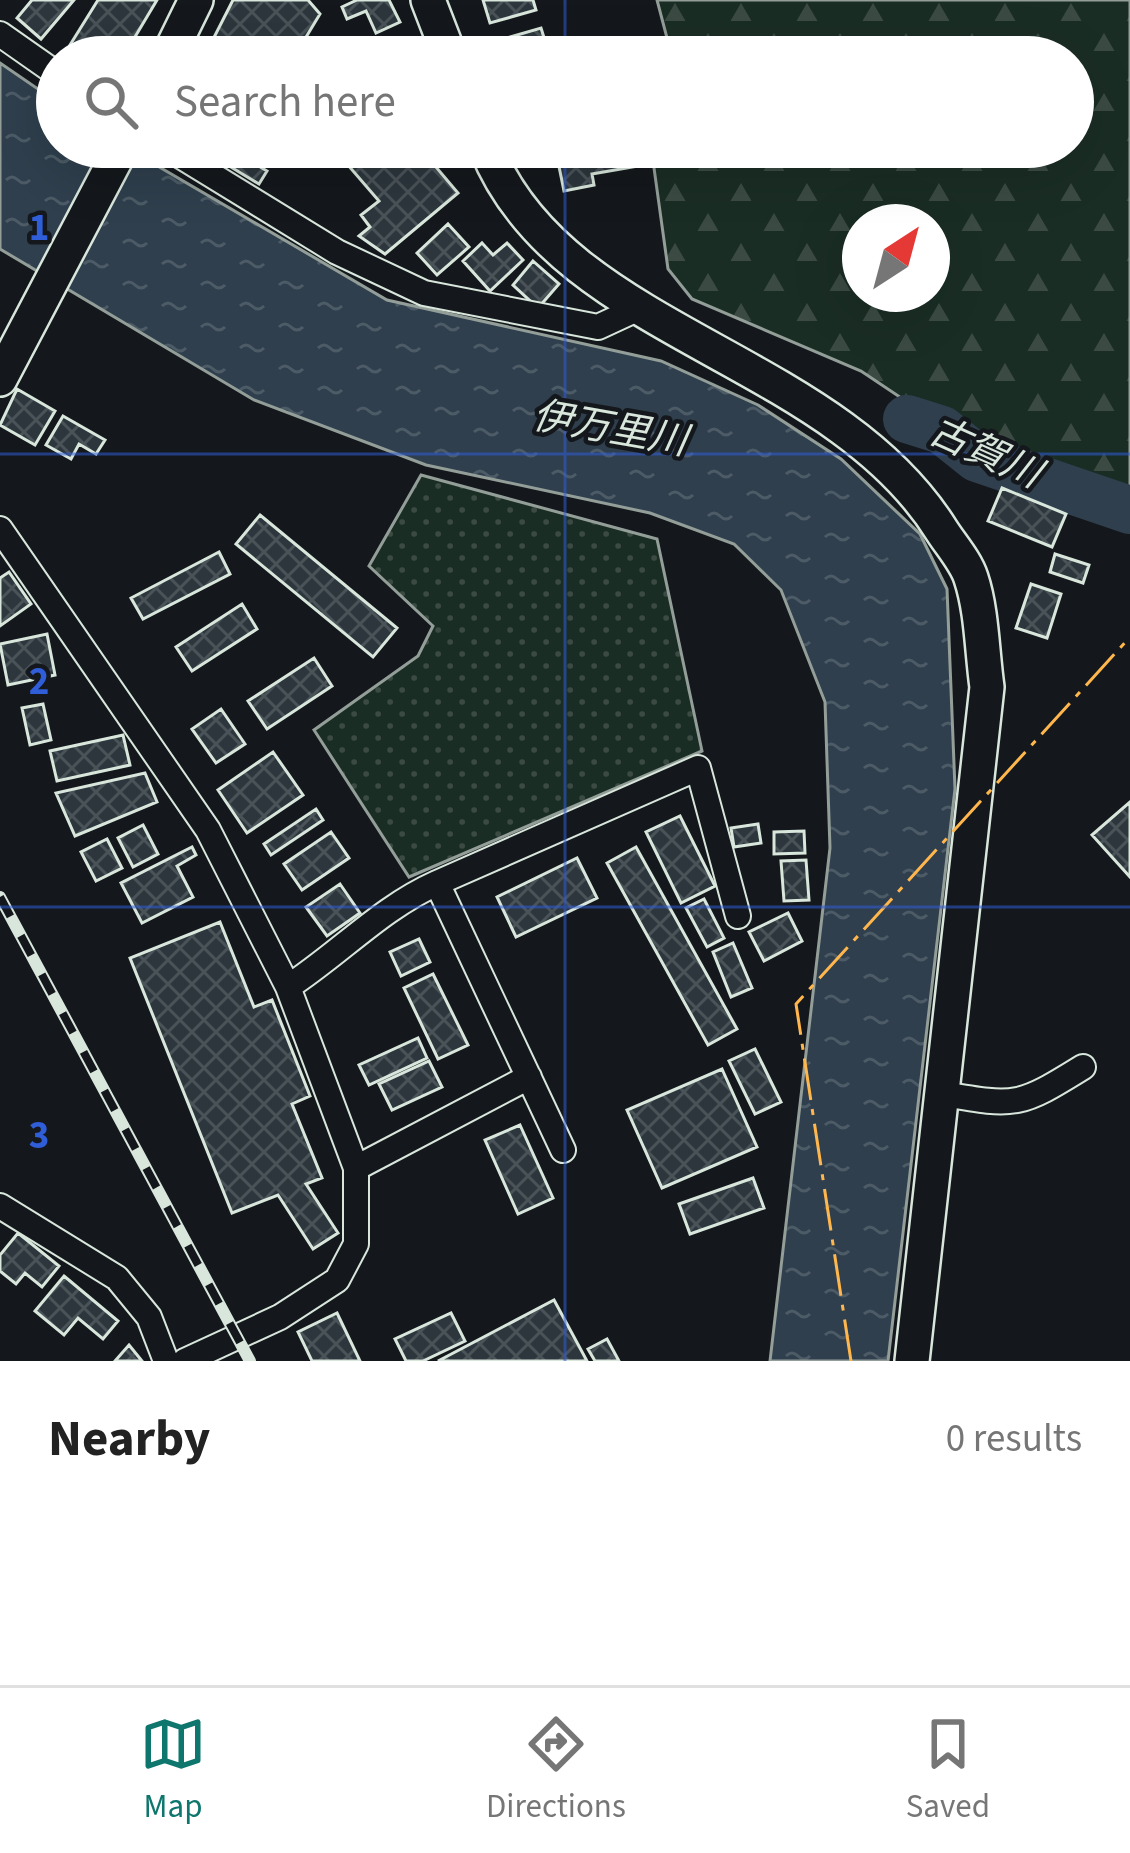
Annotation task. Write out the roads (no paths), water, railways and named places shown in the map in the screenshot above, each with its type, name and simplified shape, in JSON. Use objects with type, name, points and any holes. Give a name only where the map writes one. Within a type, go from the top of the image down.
[{"type":"street","points":[[178,36],[196,0]]},
{"type":"street","points":[[428,0],[442,36]]},
{"type":"street","points":[[0,34],[36,59]]},
{"type":"street","points":[[0,379],[111,168]]},
{"type":"street","points":[[200,168],[337,252],[424,292],[598,327],[639,308]]},
{"type":"street","points":[[499,168],[528,215],[562,252],[639,308],[808,401],[875,448],[924,501],[971,576],[987,687],[912,1361]]},
{"type":"street","points":[[0,529],[208,830],[288,987],[356,1168],[356,1244],[337,1280],[280,1317],[185,1361]]},
{"type":"street","points":[[288,987],[348,947],[391,904],[698,768],[738,916]]},
{"type":"street","points":[[437,883],[562,1150]]},
{"type":"street","points":[[944,1094],[1008,1106],[1032,1099],[1083,1067]]},
{"type":"street","points":[[356,1168],[529,1077]]},
{"type":"street","points":[[0,1206],[117,1278],[148,1317],[166,1361]]},
{"type":"water","name":"伊万里川","points":[[0,63],[36,88],[36,168],[161,168],[387,300],[661,361],[758,405],[841,459],[920,534],[947,589],[955,789],[888,1361],[770,1361],[830,848],[825,702],[781,590],[734,544],[650,513],[426,465],[254,400],[0,249]]},
{"type":"waterway","name":"古賀川","points":[[907,419],[942,430],[977,458],[1130,510]]},
{"type":"railway","points":[[0,897],[250,1361]]}]
